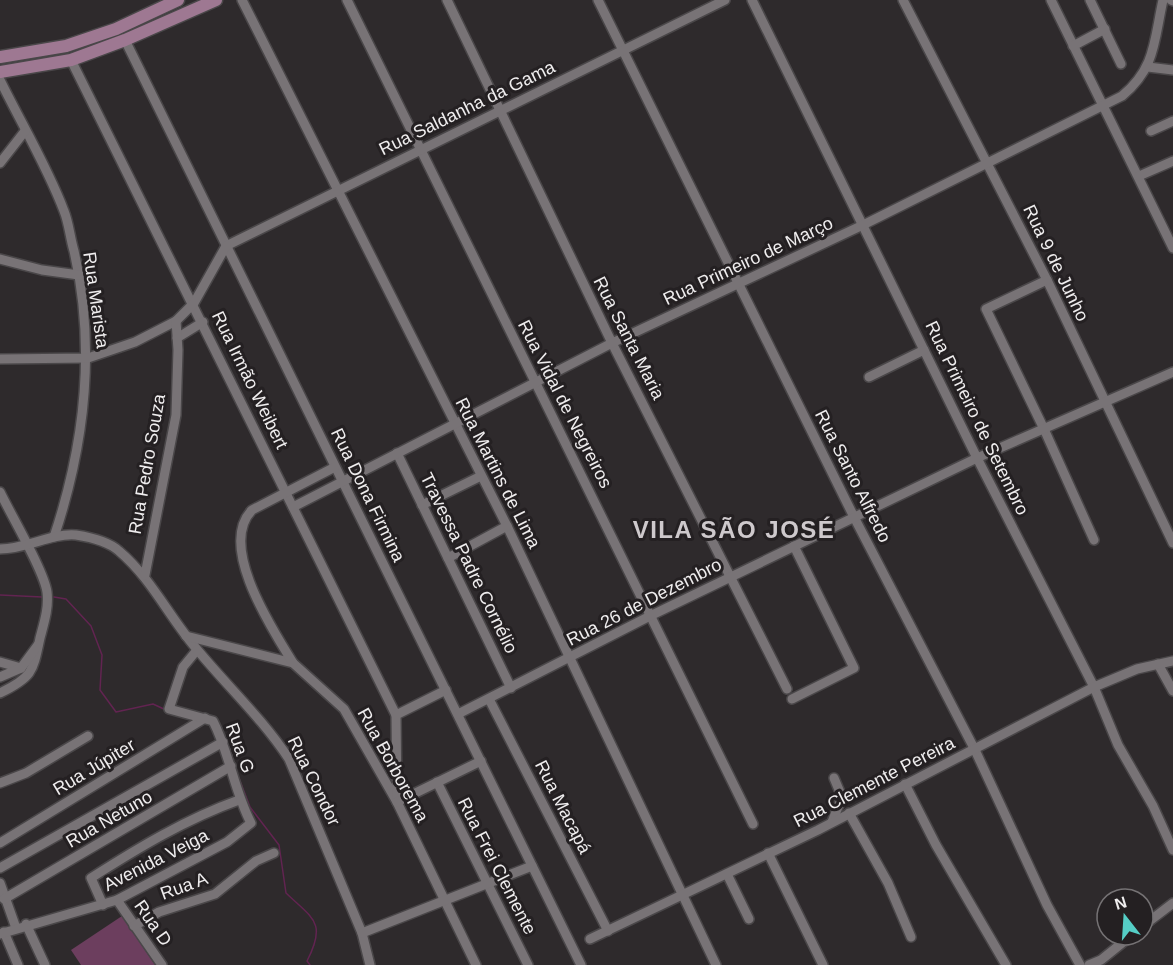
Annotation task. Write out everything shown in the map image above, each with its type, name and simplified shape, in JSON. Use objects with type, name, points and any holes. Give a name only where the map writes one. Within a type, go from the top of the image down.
[{"type":"main road","points":[[0,57],[66,46],[116,29],[178,0]]},
{"type":"main road","points":[[0,72],[71,60],[125,40],[216,0]]},
{"type":"street","name":"Rua Martins de Lima","points":[[242,0],[454,425],[507,526],[716,965]]},
{"type":"street","name":"Rua Vidal de Negreiros","points":[[347,0],[753,824]]},
{"type":"street","name":"Rua Santa Maria","points":[[447,0],[612,343],[787,688]]},
{"type":"street","name":"Rua Santo Alfredo","points":[[598,0],[854,517],[975,750],[1047,905],[1080,965]]},
{"type":"street","name":"Rua Saldanha da Gama","points":[[225,246],[725,0]]},
{"type":"street","name":"Rua Primeiro de Setembro","points":[[752,0],[977,458],[1094,687],[1118,745],[1153,806],[1173,850]]},
{"type":"street","name":"Rua 9 de Junho","points":[[903,0],[1047,280],[1173,543]]},
{"type":"street","points":[[1051,0],[1173,248]]},
{"type":"street","points":[[1090,0],[1121,64]]},
{"type":"street","name":"Rua Primeiro de Março","points":[[293,507],[612,343],[863,225],[1122,96],[1135,85],[1148,67],[1163,0]]},
{"type":"street","points":[[1074,46],[1105,29]]},
{"type":"street","name":"Rua Dona Firmina","points":[[125,40],[581,965]]},
{"type":"street","name":"Rua Irmão Weibert","points":[[71,60],[194,303],[396,716]]},
{"type":"street","points":[[1148,67],[1173,70]]},
{"type":"street","name":"Rua Marista","points":[[0,80],[64,212],[79,274],[88,358],[78,443],[68,494],[54,537]]},
{"type":"street","points":[[1151,131],[1173,121]]},
{"type":"street","points":[[0,163],[25,131]]},
{"type":"street","points":[[1139,176],[1173,161]]},
{"type":"street","points":[[0,359],[88,358],[135,342],[176,321],[194,303],[225,246]]},
{"type":"street","points":[[0,259],[42,270],[79,274]]},
{"type":"street","points":[[1047,280],[986,309],[1094,540]]},
{"type":"street","name":"Rua Pedro Souza","points":[[145,575],[176,416],[176,321]]},
{"type":"street","points":[[177,338],[203,322]]},
{"type":"street","points":[[869,377],[924,350]]},
{"type":"street","name":"Rua 26 de Dezembro","points":[[458,714],[731,576],[977,458],[1107,403],[1173,372]]},
{"type":"street","name":"Travessa Padre Cornélio","points":[[398,453],[511,688]]},
{"type":"street","points":[[293,663],[246,576],[242,539],[246,516],[252,510],[335,467]]},
{"type":"street","points":[[422,505],[481,476]]},
{"type":"street","points":[[0,492],[47,591],[47,613],[34,667],[26,677],[0,693]]},
{"type":"street","points":[[447,558],[507,526]]},
{"type":"street","name":"Rua Condor","points":[[54,537],[76,535],[117,549],[145,575],[197,650],[274,736],[289,759],[362,933],[370,965]]},
{"type":"street","points":[[0,549],[27,547],[54,537]]},
{"type":"street","points":[[792,699],[854,668],[794,546]]},
{"type":"street","name":"Rua Borborema","points":[[186,636],[293,663],[344,709],[397,802],[477,965]]},
{"type":"street","points":[[3,676],[21,668],[39,643]]},
{"type":"street","name":"Rua G","points":[[197,650],[183,667],[169,708],[213,721],[231,766],[239,800],[251,823]]},
{"type":"street","name":"Rua Clemente Pereira","points":[[590,939],[832,822],[1094,687],[1137,669],[1173,661]]},
{"type":"street","points":[[0,662],[21,668]]},
{"type":"street","points":[[1158,664],[1173,692]]},
{"type":"street","points":[[3,676],[10,680],[10,688]]},
{"type":"street","points":[[446,690],[396,716],[397,802],[480,761]]},
{"type":"street","name":"Rua Macapá","points":[[489,699],[608,931]]},
{"type":"street","name":"Rua Júpiter","points":[[0,843],[205,718]]},
{"type":"street","points":[[0,783],[26,773],[88,736]]},
{"type":"street","name":"Rua Netuno","points":[[0,868],[223,742]]},
{"type":"street","name":"Rua Netuno","points":[[4,899],[231,766]]},
{"type":"street","points":[[832,822],[842,797],[834,778]]},
{"type":"street","name":"Rua Frei Clemente","points":[[437,782],[528,965]]},
{"type":"street","points":[[905,784],[936,845],[1006,965]]},
{"type":"street","points":[[103,905],[91,879],[146,843],[210,810],[239,800]]},
{"type":"street","points":[[849,813],[888,884],[911,937]]},
{"type":"street","name":"Avenida Veiga","points":[[2,933],[26,924],[117,900],[227,842],[251,823]]},
{"type":"street","name":"Rua A","points":[[134,926],[159,912],[215,894],[256,861],[274,853]]},
{"type":"street","points":[[768,853],[823,965]]},
{"type":"street","points":[[362,933],[446,902],[532,866]]},
{"type":"street","points":[[727,874],[748,919]]},
{"type":"street","points":[[0,883],[16,928]]},
{"type":"street","name":"Rua D","points":[[117,900],[162,965]]},
{"type":"street","points":[[1155,917],[1173,903]]},
{"type":"street","points":[[26,924],[45,965]]},
{"type":"street","points":[[2,933],[18,965]]},
{"type":"street","points":[[1089,965],[1101,960],[1117,947]]},
{"type":"shaded area","points":[[122,916],[155,965],[81,965],[71,950]]},
{"type":"waterway","points":[[0,595],[42,597]]},
{"type":"waterway","points":[[54,597],[66,599],[91,626],[102,655],[100,690],[116,712],[153,704],[166,710]]},
{"type":"waterway","points":[[237,773],[250,807],[279,845],[286,893],[314,922],[316,938],[307,961],[310,965]]},
{"type":"district","name":"VILA SÃO JOSÉ","points":[[734,529]]}]
